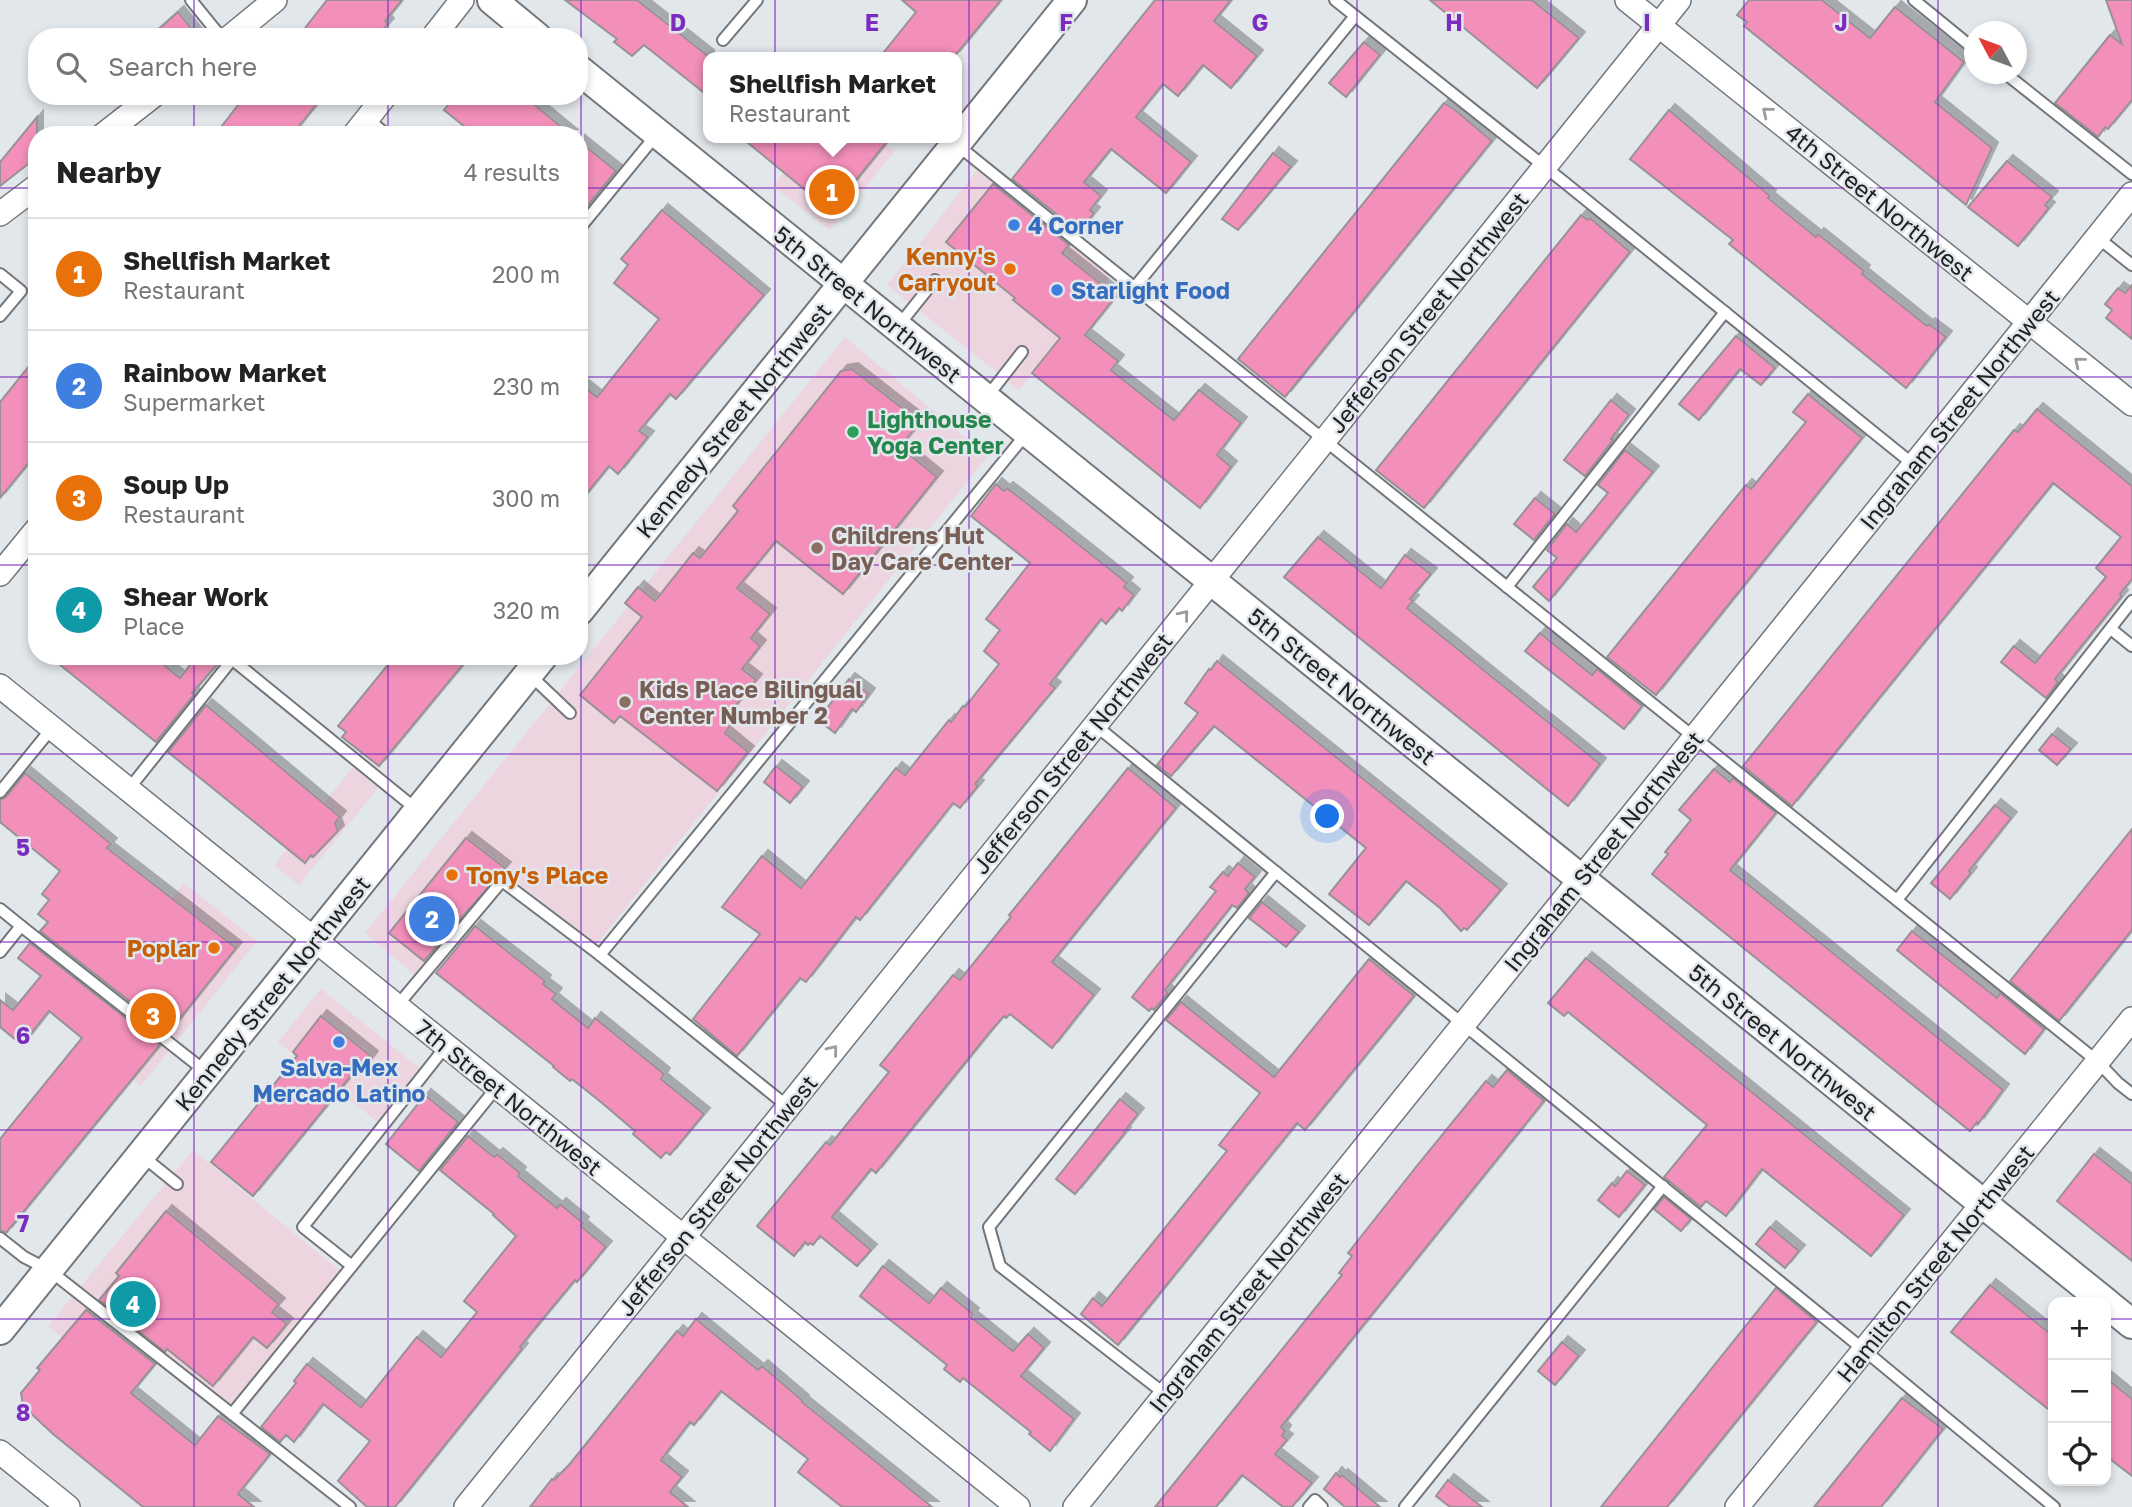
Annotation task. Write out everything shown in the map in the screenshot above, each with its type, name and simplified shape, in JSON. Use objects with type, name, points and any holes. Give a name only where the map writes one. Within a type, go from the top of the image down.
[{"type":"street","points":[[241,28],[275,0]]},
{"type":"street","points":[[440,28],[463,0]]},
{"type":"street","points":[[492,0],[526,28]]},
{"type":"street","name":"Kennedy Street Northwest","points":[[962,138],[1072,0]]},
{"type":"street","name":"4th Street Northwest","points":[[1627,0],[2132,404]]},
{"type":"street","name":"Jefferson Street Northwest","points":[[466,1507],[1679,0]]},
{"type":"street","name":"5th Street Northwest","points":[[588,77],[2100,1297]]},
{"type":"street","points":[[115,126],[141,105]]},
{"type":"street","points":[[360,126],[378,105]]},
{"type":"street","name":"Kennedy Street Northwest","points":[[588,600],[956,145]]},
{"type":"street","points":[[0,215],[28,193]]},
{"type":"street","name":"Ingraham Street Northwest","points":[[1075,1507],[2132,194]]},
{"type":"street","points":[[0,574],[28,540]]},
{"type":"street","name":"Kennedy Street Northwest","points":[[0,1330],[536,665]]},
{"type":"street","name":"7th Street Northwest","points":[[0,686],[1018,1507]]},
{"type":"street","name":"Hamilton Street Northwest","points":[[1737,1507],[2132,1019]]},
{"type":"street","name":"5th Street Northwest","points":[[2111,1306],[2132,1324]]},
{"type":"street","points":[[0,1452],[68,1507]]},
{"type":"lane","points":[[191,0],[214,28]]},
{"type":"lane","points":[[723,40],[757,0]]},
{"type":"lane","points":[[1335,0],[1914,465]]},
{"type":"lane","points":[[1921,2],[1964,39]]},
{"type":"lane","points":[[1134,288],[1355,16]]},
{"type":"lane","points":[[2019,84],[2132,174]]},
{"type":"lane","points":[[588,218],[657,133]]},
{"type":"lane","points":[[956,145],[2097,1061],[2132,1094]]},
{"type":"lane","points":[[2097,237],[2132,265]]},
{"type":"lane","points":[[0,274],[21,291],[0,316]]},
{"type":"lane","points":[[897,327],[934,280]]},
{"type":"lane","points":[[1507,587],[1724,312]]},
{"type":"lane","points":[[986,399],[1022,352]]},
{"type":"lane","points":[[600,955],[1027,432]]},
{"type":"lane","points":[[1897,900],[2132,601]]},
{"type":"lane","points":[[2111,629],[2132,646]]},
{"type":"lane","points":[[128,790],[226,665]]},
{"type":"lane","points":[[242,665],[418,811]]},
{"type":"lane","points":[[536,665],[570,713]]},
{"type":"lane","points":[[1095,725],[2054,1507]]},
{"type":"lane","points":[[0,792],[52,728]]},
{"type":"lane","points":[[1165,1394],[1000,1266],[989,1227],[1276,872]]},
{"type":"lane","points":[[397,1006],[502,881],[600,955],[788,1106]]},
{"type":"lane","points":[[0,909],[208,1073]]},
{"type":"lane","points":[[0,952],[21,926]]},
{"type":"lane","points":[[352,1266],[303,1227],[446,1046]]},
{"type":"lane","points":[[232,1413],[497,1087]]},
{"type":"lane","points":[[141,1156],[177,1184]]},
{"type":"lane","points":[[1405,1507],[1663,1186]]},
{"type":"lane","points":[[0,1238],[24,1257],[49,1270],[350,1507]]},
{"type":"lane","points":[[2034,1507],[2042,1497]]},
{"type":"lane","points":[[1309,1507],[1315,1500],[1322,1507]]},
{"type":"shaded area","points":[[808,143],[883,143],[895,151],[830,230],[773,186]]},
{"type":"shaded area","points":[[977,170],[1110,276],[1019,390],[887,285]]},
{"type":"shaded area","points":[[845,337],[988,456],[596,945],[505,872],[415,975],[365,933],[581,665],[588,665],[588,656]]},
{"type":"shaded area","points":[[353,767],[378,788],[299,885],[274,865]]},
{"type":"shaded area","points":[[184,883],[257,941],[141,1086],[69,1029]]},
{"type":"shaded area","points":[[321,989],[423,1071],[380,1124],[278,1042]]},
{"type":"shaded area","points":[[193,1150],[351,1280],[235,1423],[110,1324],[83,1356],[48,1326]]},
{"type":"building","points":[[327,0],[402,0],[385,21],[388,24],[385,28],[305,28]]},
{"type":"building","points":[[565,0],[637,0],[703,52],[703,92],[644,45],[632,56],[614,42],[617,39]]},
{"type":"building","points":[[902,0],[1001,0],[958,52],[884,52],[916,12]]},
{"type":"building","points":[[1155,0],[1231,0],[1214,21],[1257,56],[1231,88],[1203,65],[1178,96],[1163,84],[1136,117],[1191,162],[1166,193],[1111,149],[1084,182],[1101,196],[1090,210],[1094,213],[1079,232],[1012,179]]},
{"type":"building","points":[[1430,0],[1532,0],[1579,38],[1537,88]]},
{"type":"building","points":[[1749,0],[1822,0],[1870,38],[1895,7],[1964,62],[1935,102],[1992,148],[1966,205],[1744,26],[1747,22],[1737,15]]},
{"type":"building","points":[[2106,0],[2132,0],[2132,100],[2098,137],[2055,103],[2110,35],[2122,44]]},
{"type":"building","points":[[178,12],[191,28],[160,28]]},
{"type":"building","points":[[1364,42],[1380,55],[1346,97],[1329,83]]},
{"type":"building","points":[[1444,103],[1492,141],[1285,397],[1238,359]]},
{"type":"building","points":[[238,105],[316,105],[299,126],[222,126]]},
{"type":"building","points":[[448,105],[535,105],[560,126],[464,126],[444,110]]},
{"type":"building","points":[[1669,110],[1770,196],[1768,198],[1864,271],[1862,274],[1927,326],[1929,324],[1946,337],[1906,388],[1729,244],[1733,240],[1630,159]]},
{"type":"building","points":[[37,117],[37,126],[30,126]]},
{"type":"building","points":[[28,128],[28,164],[0,186],[0,162]]},
{"type":"building","points":[[748,143],[886,143],[835,206],[826,207]]},
{"type":"building","points":[[588,148],[616,171],[588,205]]},
{"type":"building","points":[[1273,153],[1291,167],[1238,230],[1222,219]]},
{"type":"building","points":[[2007,161],[2052,197],[2045,205],[2049,208],[2018,246],[1968,207]]},
{"type":"building","points":[[993,184],[1069,245],[1062,253],[1116,296],[1085,335],[1118,361],[1111,370],[1174,420],[1199,390],[1241,423],[1217,455],[1231,467],[1200,508],[1032,373],[1060,338],[946,242]]},
{"type":"building","points":[[662,210],[764,295],[676,399],[670,394],[639,431],[648,437],[618,474],[609,466],[588,492],[588,390],[597,397],[659,319],[614,283],[628,265],[621,259]]},
{"type":"building","points":[[1581,215],[1588,220],[1590,218],[1630,252],[1424,508],[1376,470]]},
{"type":"building","points":[[2132,285],[2132,339],[2106,318],[2112,310],[2105,304],[2118,288],[2125,293]]},
{"type":"building","points":[[1736,336],[1775,368],[1761,385],[1740,369],[1699,420],[1679,404]]},
{"type":"building","points":[[28,367],[28,464],[0,498],[0,402]]},
{"type":"building","points":[[852,369],[920,422],[900,447],[937,477],[843,594],[776,541],[737,588],[770,614],[751,638],[760,646],[742,669],[756,680],[728,715],[734,720],[725,733],[748,752],[717,791],[620,716],[614,723],[580,695],[642,617],[625,603],[638,587],[655,601],[693,553],[700,558],[738,511],[733,506],[841,371]]},
{"type":"building","points":[[1808,394],[1862,438],[1656,695],[1607,657],[1746,485],[1751,489],[1806,422],[1793,412]]},
{"type":"building","points":[[1611,400],[1629,415],[1585,476],[1564,460]]},
{"type":"building","points":[[2037,409],[2132,486],[2132,579],[2120,594],[2122,596],[2055,679],[2058,682],[2046,698],[2001,662],[2014,646],[2035,663],[2106,577],[2096,568],[2121,537],[2053,483],[1792,806],[1743,766],[2014,430],[2018,432]]},
{"type":"building","points":[[1625,450],[1653,472],[1549,601],[1533,587],[1557,558],[1547,550],[1567,524],[1576,532],[1608,493],[1598,485]]},
{"type":"building","points":[[996,484],[1004,491],[1007,488],[1127,583],[1124,587],[1134,595],[1122,611],[1119,608],[1106,624],[1101,619],[1050,684],[1055,688],[975,784],[978,786],[960,808],[953,803],[860,920],[856,917],[806,982],[800,978],[737,1056],[693,1019],[760,934],[722,907],[762,856],[801,888],[896,768],[905,775],[999,664],[984,651],[1000,630],[986,619],[1030,563],[971,516]]},
{"type":"building","points":[[1535,498],[1555,514],[1534,540],[1514,524]]},
{"type":"building","points":[[1318,537],[1381,588],[1405,555],[1431,574],[1410,599],[1413,601],[1407,608],[1600,764],[1568,806],[1284,577]]},
{"type":"building","points":[[1540,633],[1592,675],[1597,669],[1642,706],[1624,729],[1525,651]]},
{"type":"building","points":[[1217,661],[1501,890],[1467,930],[1464,928],[1461,931],[1440,908],[1406,881],[1369,925],[1329,894],[1366,848],[1214,726],[1171,776],[1157,765],[1198,713],[1185,703]]},
{"type":"building","points":[[60,665],[164,665],[180,678],[190,665],[217,665],[156,742]]},
{"type":"building","points":[[388,665],[463,665],[379,766],[342,737],[346,732],[338,726]]},
{"type":"building","points":[[849,679],[869,694],[856,712],[852,709],[835,733],[818,720]]},
{"type":"building","points":[[206,705],[340,817],[335,823],[338,831],[305,863],[168,752]]},
{"type":"building","points":[[2052,734],[2071,749],[2057,765],[2039,750]]},
{"type":"building","points":[[776,766],[803,787],[790,803],[764,782]]},
{"type":"building","points":[[1128,768],[1176,808],[1052,962],[1094,995],[1052,1048],[1010,1014],[1006,1018],[1004,1016],[989,1033],[876,1173],[871,1169],[832,1217],[871,1250],[857,1266],[820,1236],[813,1245],[805,1242],[794,1256],[757,1226],[826,1142],[830,1145],[889,1072],[880,1065],[953,975],[960,980]]},
{"type":"building","points":[[1714,769],[1730,782],[1733,778],[1776,813],[1730,870],[2003,1090],[1970,1131],[1652,874],[1668,854],[1665,852],[1691,820],[1679,810]]},
{"type":"building","points":[[25,773],[111,844],[107,848],[236,948],[169,1032],[40,931],[48,922],[38,914],[49,900],[42,894],[60,871],[0,822],[0,800],[6,797]]},
{"type":"building","points":[[1995,805],[2011,818],[1950,899],[1931,883]]},
{"type":"building","points":[[2132,829],[2132,930],[2059,1021],[2010,981]]},
{"type":"building","points":[[466,838],[505,868],[424,961],[389,933]]},
{"type":"building","points":[[1238,863],[1255,877],[1245,889],[1249,893],[1237,908],[1232,905],[1165,990],[1168,993],[1154,1010],[1152,1008],[1149,1011],[1132,997],[1216,891],[1210,887],[1223,872],[1228,876]]},
{"type":"building","points":[[1262,902],[1299,932],[1286,947],[1249,918]]},
{"type":"building","points":[[475,926],[545,981],[543,984],[556,994],[552,999],[588,1028],[595,1018],[664,1074],[661,1079],[704,1114],[670,1155],[666,1152],[661,1158],[602,1103],[572,1079],[570,1081],[436,973]]},
{"type":"building","points":[[1912,931],[1997,998],[2000,993],[2044,1029],[2025,1054],[1897,950]]},
{"type":"building","points":[[30,943],[160,1045],[6,1233],[0,1230],[0,1139],[82,1038],[49,1011],[22,1045],[0,1027],[0,1000],[13,1010],[41,976],[18,958]]},
{"type":"building","points":[[1586,958],[1904,1215],[1871,1256],[1762,1169],[1726,1216],[1706,1201],[1701,1207],[1664,1177],[1707,1125],[1568,1012],[1564,1016],[1548,1003]]},
{"type":"building","points":[[1369,959],[1414,996],[1305,1130],[1297,1123],[1118,1345],[1081,1314],[1093,1298],[1102,1306],[1227,1151],[1219,1145],[1260,1093],[1166,1020],[1181,1002],[1274,1077]]},
{"type":"building","points":[[321,1016],[372,1057],[358,1075],[354,1072],[253,1196],[211,1162],[297,1056],[293,1052]]},
{"type":"building","points":[[1507,1070],[1544,1101],[1281,1427],[1285,1431],[1282,1436],[1287,1440],[1275,1454],[1312,1483],[1292,1507],[1283,1507],[1242,1475],[1216,1507],[1155,1507],[1342,1275],[1339,1273],[1352,1256],[1348,1253],[1416,1167],[1486,1081],[1493,1087]]},
{"type":"building","points":[[425,1095],[458,1122],[419,1171],[386,1144]]},
{"type":"building","points":[[1120,1099],[1138,1114],[1075,1194],[1056,1179]]},
{"type":"building","points":[[468,1136],[494,1157],[497,1154],[520,1173],[518,1176],[557,1208],[560,1204],[606,1247],[536,1327],[520,1347],[522,1349],[395,1507],[367,1507],[338,1481],[370,1441],[323,1404],[294,1442],[286,1435],[280,1442],[261,1427],[296,1383],[294,1381],[307,1364],[361,1407],[417,1337],[441,1357],[477,1312],[464,1301],[516,1236],[494,1214],[440,1170]]},
{"type":"building","points":[[2094,1154],[2132,1184],[2132,1261],[2057,1201]]},
{"type":"building","points":[[1627,1171],[1645,1185],[1619,1217],[1598,1200],[1612,1183],[1615,1186]]},
{"type":"building","points":[[1664,1197],[1691,1219],[1681,1231],[1654,1209]]},
{"type":"building","points":[[166,1211],[279,1304],[272,1312],[287,1324],[267,1348],[253,1337],[213,1386],[99,1300],[119,1276],[116,1273]]},
{"type":"building","points":[[1770,1227],[1799,1251],[1785,1268],[1756,1244]]},
{"type":"building","points":[[883,1266],[929,1303],[941,1288],[1013,1351],[1028,1334],[1044,1348],[1021,1376],[1074,1419],[1050,1451],[1029,1434],[1031,1432],[963,1378],[960,1382],[944,1369],[947,1365],[860,1296]]},
{"type":"building","points":[[1990,1285],[2048,1332],[2048,1409],[1951,1332]]},
{"type":"building","points":[[1776,1288],[1817,1322],[1667,1507],[1601,1507]]},
{"type":"building","points":[[86,1310],[155,1364],[131,1393],[195,1445],[218,1416],[270,1454],[238,1494],[254,1507],[143,1507],[53,1434],[23,1406],[21,1393],[40,1370],[37,1368]]},
{"type":"building","points":[[696,1319],[758,1370],[762,1366],[802,1402],[932,1507],[842,1507],[798,1472],[808,1459],[721,1391],[694,1425],[690,1422],[661,1460],[682,1477],[670,1492],[688,1507],[530,1507],[552,1479],[569,1465],[677,1331],[683,1336]]},
{"type":"building","points":[[1562,1342],[1579,1356],[1555,1385],[1538,1371]]},
{"type":"building","points":[[2111,1382],[2132,1399],[2132,1476],[2111,1460]]},
{"type":"building","points":[[1902,1398],[1943,1429],[1881,1507],[1814,1507]]},
{"type":"building","points":[[1336,1473],[1380,1507],[1345,1507],[1324,1489]]},
{"type":"building","points":[[1448,1480],[1482,1507],[1450,1507],[1436,1496]]},
{"type":"place","name":"Shellfish Market","points":[[832,192]]},
{"type":"place","name":"4 Corner","points":[[1014,225]]},
{"type":"place","name":"Kenny's Carryout","points":[[1010,269]]},
{"type":"place","name":"Starlight Food","points":[[1057,290]]},
{"type":"place","name":"Lighthouse Yoga Center","points":[[853,432]]},
{"type":"place","name":"Childrens Hut Day Care Center","points":[[817,548]]},
{"type":"place","name":"Kids Place Bilingual Center Number 2","points":[[625,702]]},
{"type":"place","name":"Tony's Place","points":[[452,875]]},
{"type":"place","name":"Rainbow Market","points":[[432,919]]},
{"type":"place","name":"Poplar","points":[[214,948]]},
{"type":"place","name":"Soup Up","points":[[153,1016]]},
{"type":"place","name":"Salva-Mex Mercado Latino","points":[[339,1042]]},
{"type":"place","name":"Shear Work","points":[[133,1304]]}]
